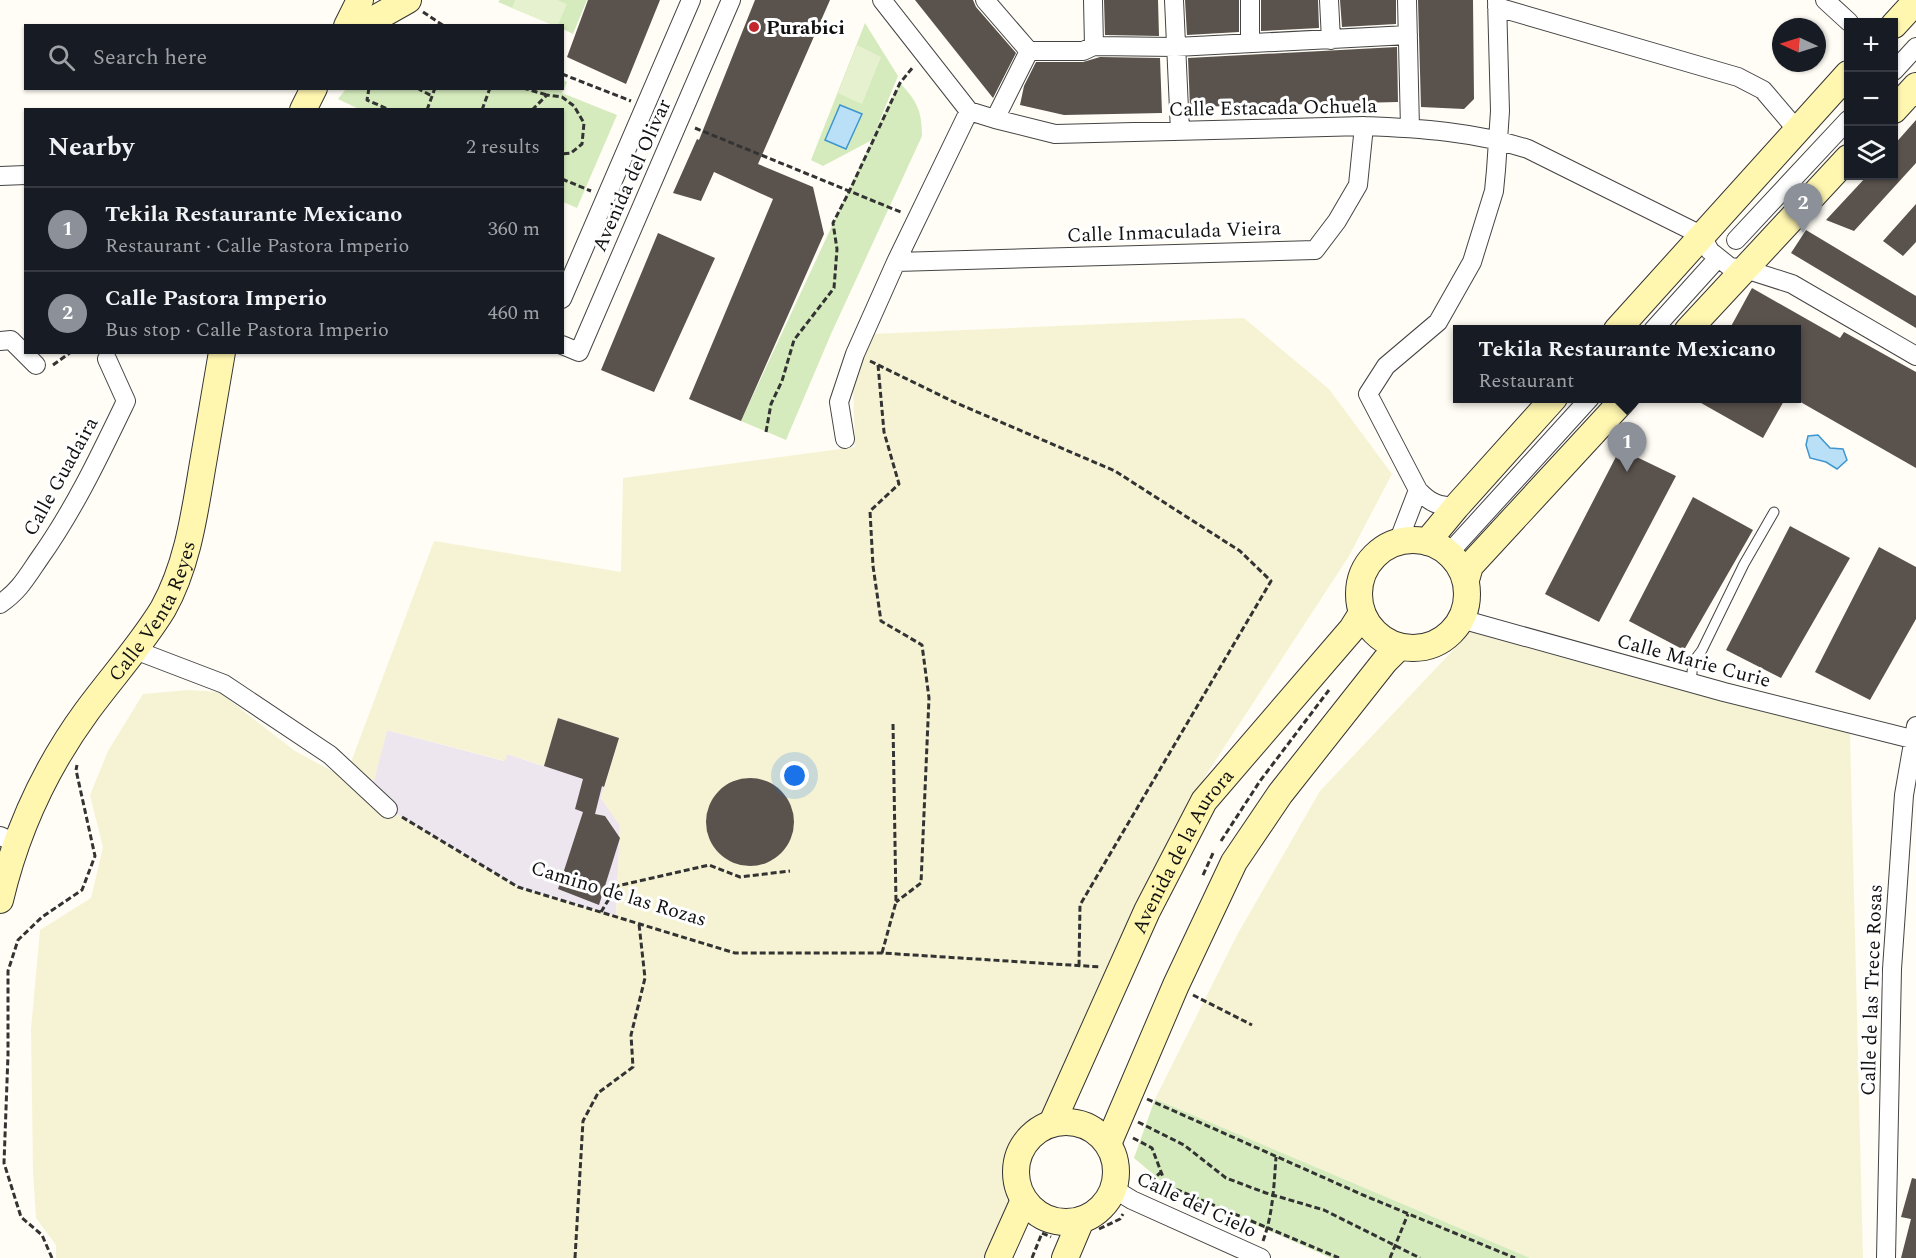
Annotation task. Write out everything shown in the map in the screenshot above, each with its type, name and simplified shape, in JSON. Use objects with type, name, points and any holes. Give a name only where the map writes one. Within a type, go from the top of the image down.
[{"type":"street","points":[[348,24],[360,0]]},
{"type":"street","name":"Avenida del Olivar","points":[[564,293],[691,0]]},
{"type":"street","name":"Avenida del Olivar","points":[[564,346],[579,352],[731,0]]},
{"type":"street","points":[[845,439],[839,402],[855,354],[896,262],[969,111],[882,0]]},
{"type":"street","points":[[985,0],[1029,51],[1083,51],[1094,46],[1176,47],[1408,35]]},
{"type":"street","points":[[1093,0],[1094,46]]},
{"type":"street","points":[[1174,0],[1180,131]]},
{"type":"street","points":[[1250,0],[1250,42]]},
{"type":"street","points":[[1329,0],[1331,40]]},
{"type":"street","points":[[1407,0],[1410,128]]},
{"type":"street","points":[[1825,0],[1845,18]]},
{"type":"street","points":[[1898,20],[1916,1]]},
{"type":"street","points":[[1456,507],[1440,507],[1418,490],[1368,394],[1386,366],[1438,322],[1472,262],[1494,191],[1499,140],[1497,4],[1738,77],[1763,90],[1798,131]]},
{"type":"street","points":[[367,24],[415,6]]},
{"type":"street","points":[[1898,66],[1916,47]]},
{"type":"street","points":[[995,119],[1029,51]]},
{"type":"street","points":[[1621,325],[1844,79]]},
{"type":"street","points":[[1898,105],[1916,86]]},
{"type":"street","points":[[304,108],[313,90]]},
{"type":"street","name":"Calle Estacada Ochuela","points":[[969,111],[1055,134],[1364,126],[1410,128],[1499,140],[1528,149],[1701,235]]},
{"type":"street","points":[[1736,240],[1844,124]]},
{"type":"street","name":"Calle Inmaculada Vieira","points":[[896,262],[1315,250],[1337,221],[1358,186],[1364,126]]},
{"type":"street","points":[[1693,325],[1844,162]]},
{"type":"street","points":[[0,176],[24,175]]},
{"type":"street","points":[[1701,235],[1723,231],[1748,249],[1745,269]]},
{"type":"street","points":[[1701,235],[1710,251],[1730,267],[1745,269],[1792,284],[1916,356]]},
{"type":"street","points":[[1658,325],[1718,258]]},
{"type":"street","points":[[0,341],[11,340],[24,353]]},
{"type":"street","points":[[25,354],[36,365]]},
{"type":"street","name":"Calle Venta Reyes","points":[[0,900],[8,865],[8,839],[86,711],[135,650],[163,608],[182,569],[195,513],[222,354]]},
{"type":"street","name":"Calle Guadaira","points":[[0,604],[16,593],[56,536],[93,469],[126,401],[107,359]]},
{"type":"street","points":[[1438,548],[1456,507],[1550,403]]},
{"type":"street","points":[[1438,548],[1586,403]]},
{"type":"street","points":[[1466,580],[1459,566],[1438,548],[1418,540],[1398,542],[1382,549],[1369,562],[1361,578],[1358,595],[1362,613],[1376,635],[1399,647],[1417,649],[1435,644],[1450,634],[1461,620],[1466,608],[1466,580],[1470,566],[1621,403]]},
{"type":"street","points":[[1398,542],[1418,490]]},
{"type":"street","name":"Avenida de la Aurora","points":[[1052,1123],[1147,912],[1204,801],[1344,639],[1362,613]]},
{"type":"street","name":"Calle Marie Curie","points":[[1461,620],[1691,683],[1915,735]]},
{"type":"street","points":[[1123,1121],[1091,1128],[1074,1122],[1052,1123],[1035,1132],[1028,1138],[1018,1157],[1016,1179],[1024,1200],[1053,1221],[1073,1222],[1098,1211],[1108,1199],[1114,1189],[1114,1158],[1123,1121],[1176,986],[1234,862],[1287,785],[1384,661],[1399,647]]},
{"type":"street","points":[[135,650],[224,684],[330,755],[388,809]]},
{"type":"street","name":"Calle de las Trece Rosas","points":[[1886,1258],[1892,969],[1904,795],[1915,735]]},
{"type":"street","name":"Calle del Cielo","points":[[1114,1189],[1132,1200],[1259,1257]]},
{"type":"street","points":[[998,1258],[1024,1200]]},
{"type":"street","points":[[1065,1258],[1081,1220]]},
{"type":"lane","points":[[1691,683],[1693,662],[1702,650],[1744,564],[1774,512]]},
{"type":"path","points":[[415,6],[441,24]]},
{"type":"path","points":[[766,432],[771,404],[782,381],[794,340],[834,288],[837,249],[832,223],[900,83],[924,54]]},
{"type":"path","points":[[564,75],[646,106]]},
{"type":"path","points":[[369,90],[367,100],[385,108]]},
{"type":"path","points":[[421,90],[432,96]]},
{"type":"path","points":[[428,108],[434,90]]},
{"type":"path","points":[[483,108],[489,90]]},
{"type":"path","points":[[530,90],[561,97],[574,106],[584,123],[582,144],[571,153],[564,154]]},
{"type":"path","points":[[534,108],[547,95]]},
{"type":"path","points":[[680,122],[918,219]]},
{"type":"path","points":[[564,180],[591,191],[605,200]]},
{"type":"path","points":[[855,354],[954,402],[1115,471],[1240,551],[1271,581],[1080,905],[1079,966]]},
{"type":"path","points":[[878,365],[884,432],[899,484],[870,511],[873,566],[881,621],[922,645],[929,698],[921,883],[896,902]]},
{"type":"path","points":[[882,952],[896,902],[893,723]]},
{"type":"path","points":[[52,1258],[42,1235],[21,1217],[4,1163],[8,971],[18,940],[42,917],[82,890],[95,856],[76,770],[79,760]]},
{"type":"path","name":"Camino de las Rozas","points":[[388,809],[518,886],[735,953],[882,952],[1121,968]]},
{"type":"path","points":[[601,912],[617,886],[709,865],[740,877],[790,871]]},
{"type":"path","points":[[575,1258],[583,1121],[598,1093],[633,1067],[631,1035],[645,978],[639,924]]},
{"type":"path","points":[[1176,986],[1252,1025]]},
{"type":"path","points":[[1123,1121],[1276,1157],[1514,1258]]},
{"type":"path","points":[[1123,1121],[1184,1145],[1226,1178],[1324,1210],[1420,1258]]},
{"type":"path","points":[[1123,1121],[1152,1148],[1166,1185],[1338,1258]]},
{"type":"path","points":[[1259,1257],[1268,1228],[1276,1157]]},
{"type":"path","points":[[1390,1258],[1408,1214]]},
{"type":"shaded area","points":[[1244,318],[1329,389],[1392,474],[1349,556],[1206,775],[1047,1121],[1027,1140],[1016,1164],[1019,1183],[987,1258],[56,1258],[56,1245],[36,1218],[33,1172],[31,1029],[40,930],[91,898],[103,847],[90,795],[108,751],[143,694],[189,690],[219,692],[295,751],[345,778],[434,541],[621,572],[623,478],[855,447],[853,387],[872,334]],"holes":[[[558,718],[619,738],[601,798],[620,826],[616,916],[518,887],[388,809],[371,793],[387,730],[505,761],[507,754],[544,766]]]},
{"type":"shaded area","points":[[1473,629],[1850,733],[1863,1258],[1530,1258],[1155,1099],[1237,935],[1320,791]]},
{"type":"shaded area","points":[[558,718],[619,738],[601,798],[620,825],[616,917],[518,887],[388,809],[370,793],[387,730],[504,761],[507,754],[543,766]]},
{"type":"green space","points":[[500,0],[587,0],[573,34],[564,30],[564,24],[551,24],[498,2]]},
{"type":"green space","points":[[515,0],[557,0],[567,4],[558,24],[551,24],[512,8]]},
{"type":"green space","points":[[865,23],[898,76],[877,127],[900,83],[911,95],[917,107],[922,136],[831,334],[786,440],[741,421],[872,140],[823,166],[811,160]]},
{"type":"green space","points":[[857,45],[881,57],[862,104],[838,93]]},
{"type":"green space","points":[[345,90],[563,90],[562,93],[617,115],[577,208],[564,202],[564,108],[357,108],[338,99]]},
{"type":"green space","points":[[1155,1099],[1530,1258],[1331,1258],[1166,1185],[1134,1158]]},
{"type":"water","points":[[840,105],[862,114],[846,149],[825,140]]},
{"type":"water","points":[[1818,435],[1830,448],[1843,449],[1847,460],[1837,469],[1826,462],[1810,458],[1806,445],[1808,436]]},
{"type":"building","points":[[588,0],[660,0],[626,84],[567,57]]},
{"type":"building","points":[[755,0],[830,0],[758,164],[813,187],[824,234],[741,421],[689,399],[773,199],[714,172],[701,201],[673,193],[697,139],[699,140]]},
{"type":"building","points":[[915,0],[973,0],[976,7],[1016,53],[993,98]]},
{"type":"building","points":[[1104,0],[1158,0],[1159,36],[1105,35]]},
{"type":"building","points":[[1185,0],[1239,0],[1239,32],[1187,35]]},
{"type":"building","points":[[1261,0],[1318,0],[1319,28],[1261,31]]},
{"type":"building","points":[[1340,0],[1396,0],[1396,24],[1342,27]]},
{"type":"building","points":[[1418,0],[1473,0],[1474,99],[1464,109],[1421,107]]},
{"type":"building","points":[[1397,47],[1398,102],[1190,107],[1188,58]]},
{"type":"building","points":[[1100,57],[1160,58],[1162,113],[1064,115],[1020,105],[1024,86],[1036,62],[1083,62]]},
{"type":"building","points":[[1916,120],[1916,163],[1854,231],[1826,220],[1863,180],[1898,180],[1898,140]]},
{"type":"building","points":[[1916,204],[1916,242],[1903,256],[1883,241]]},
{"type":"building","points":[[1806,230],[1916,296],[1916,328],[1791,253]]},
{"type":"building","points":[[658,233],[715,258],[654,392],[601,370]]},
{"type":"building","points":[[1752,288],[1840,338],[1844,332],[1916,372],[1916,468],[1801,402],[1801,325],[1732,325]]},
{"type":"building","points":[[1701,403],[1783,403],[1763,438]]},
{"type":"building","points":[[1620,449],[1676,476],[1599,622],[1545,594]]},
{"type":"building","points":[[1693,497],[1753,530],[1684,650],[1629,621]]},
{"type":"building","points":[[1790,526],[1850,558],[1781,678],[1726,650]]},
{"type":"building","points":[[1879,547],[1916,567],[1916,619],[1870,700],[1815,672]]},
{"type":"building","points":[[558,718],[619,738],[595,814],[605,816],[620,838],[599,905],[558,889],[583,812],[575,809],[583,779],[544,766]]},
{"type":"building","points":[[750,778],[767,781],[781,791],[791,805],[794,822],[791,839],[781,853],[767,863],[750,866],[733,863],[719,853],[709,839],[706,822],[709,805],[719,791],[733,781]]},
{"type":"building","points":[[1912,1178],[1916,1179],[1916,1258],[1901,1258],[1911,1219],[1901,1217]]},
{"type":"place","name":"Purabici","points":[[754,27]]},
{"type":"place","name":"Calle Pastora Imperio","points":[[1803,233]]},
{"type":"place","name":"Tekila Restaurante Mexicano","points":[[1627,472]]}]
